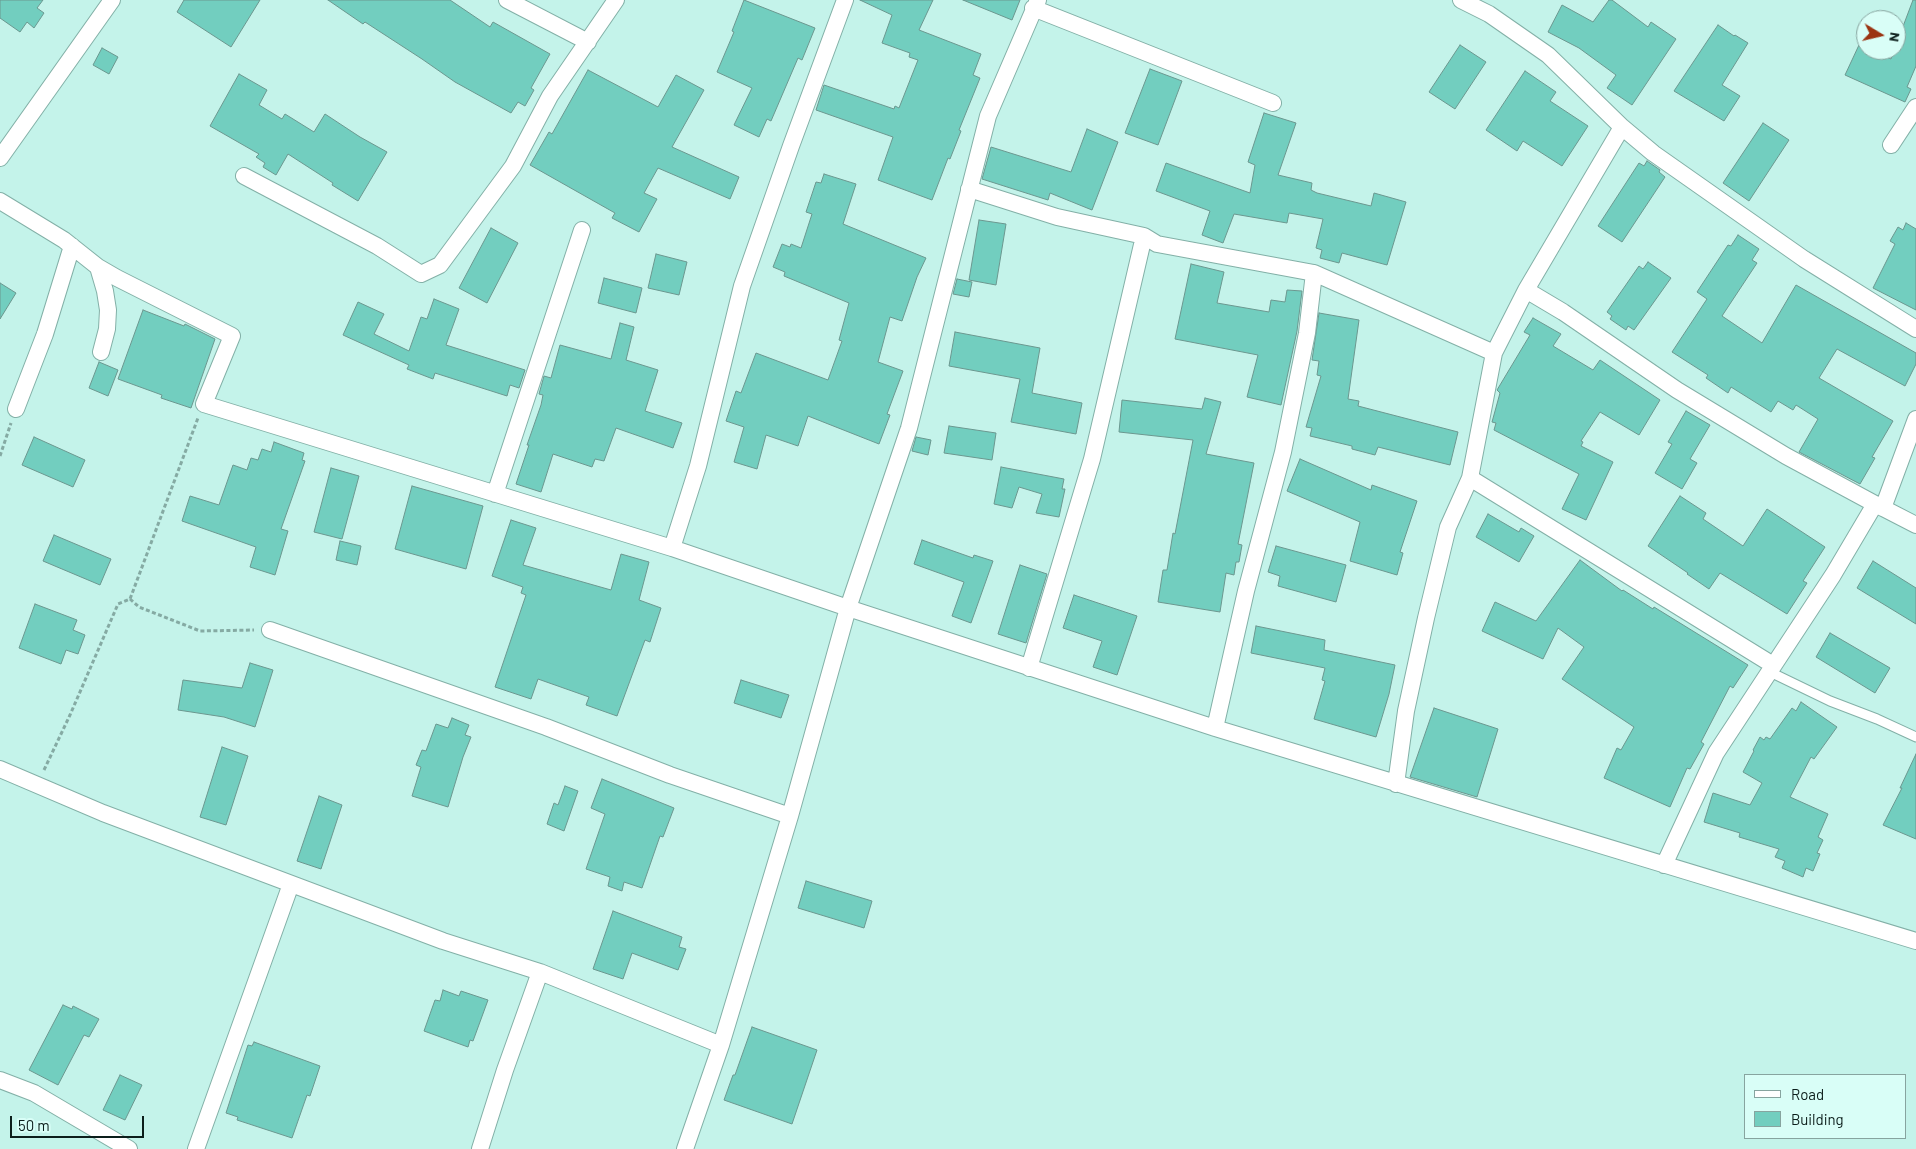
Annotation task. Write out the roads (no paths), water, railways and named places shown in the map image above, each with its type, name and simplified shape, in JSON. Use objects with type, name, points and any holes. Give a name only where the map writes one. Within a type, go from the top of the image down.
[{"type":"street","points":[[0,158],[112,0]]},
{"type":"street","points":[[507,0],[588,42]]},
{"type":"street","points":[[244,176],[377,246],[421,274],[440,265],[512,166],[550,96],[616,0]]},
{"type":"street","points":[[672,548],[698,466],[742,286],[845,0]]},
{"type":"street","points":[[1461,0],[1492,7],[1548,55],[1622,127],[1653,153],[1804,259],[1916,329]]},
{"type":"street","points":[[686,1149],[721,1045],[790,816],[848,608],[909,428],[988,116],[1035,4],[1273,103]]},
{"type":"street","points":[[1891,145],[1916,107]]},
{"type":"street","points":[[1396,784],[1406,711],[1448,527],[1470,478],[1494,353],[1526,290],[1622,127]]},
{"type":"street","points":[[969,189],[1057,217],[1144,236],[1157,244],[1314,273],[1494,353]]},
{"type":"street","points":[[0,201],[72,246],[98,267],[176,309],[232,336],[204,404],[672,548],[848,608],[1215,728],[1916,941]]},
{"type":"street","points":[[495,494],[582,230]]},
{"type":"street","points":[[1029,668],[1092,459],[1144,236]]},
{"type":"street","points":[[16,408],[45,334],[72,246]]},
{"type":"street","points":[[98,267],[108,310],[107,329],[101,352]]},
{"type":"street","points":[[1215,728],[1246,591],[1283,452],[1307,333],[1314,273]]},
{"type":"street","points":[[1526,290],[1563,312],[1678,390],[1786,456],[1916,525]]},
{"type":"street","points":[[1664,865],[1716,753],[1879,506],[1916,419]]},
{"type":"street","points":[[1470,478],[1771,669]]},
{"type":"street","points":[[270,630],[546,727],[670,776],[790,816]]},
{"type":"street","points":[[0,770],[103,813],[443,941],[540,972],[721,1045]]},
{"type":"street","points":[[196,1149],[291,884]]},
{"type":"street","points":[[480,1149],[504,1070],[540,972]]},
{"type":"street","points":[[0,1080],[34,1093],[129,1149]]},
{"type":"lane","points":[[1771,669],[1830,700],[1877,718],[1916,737]]}]
